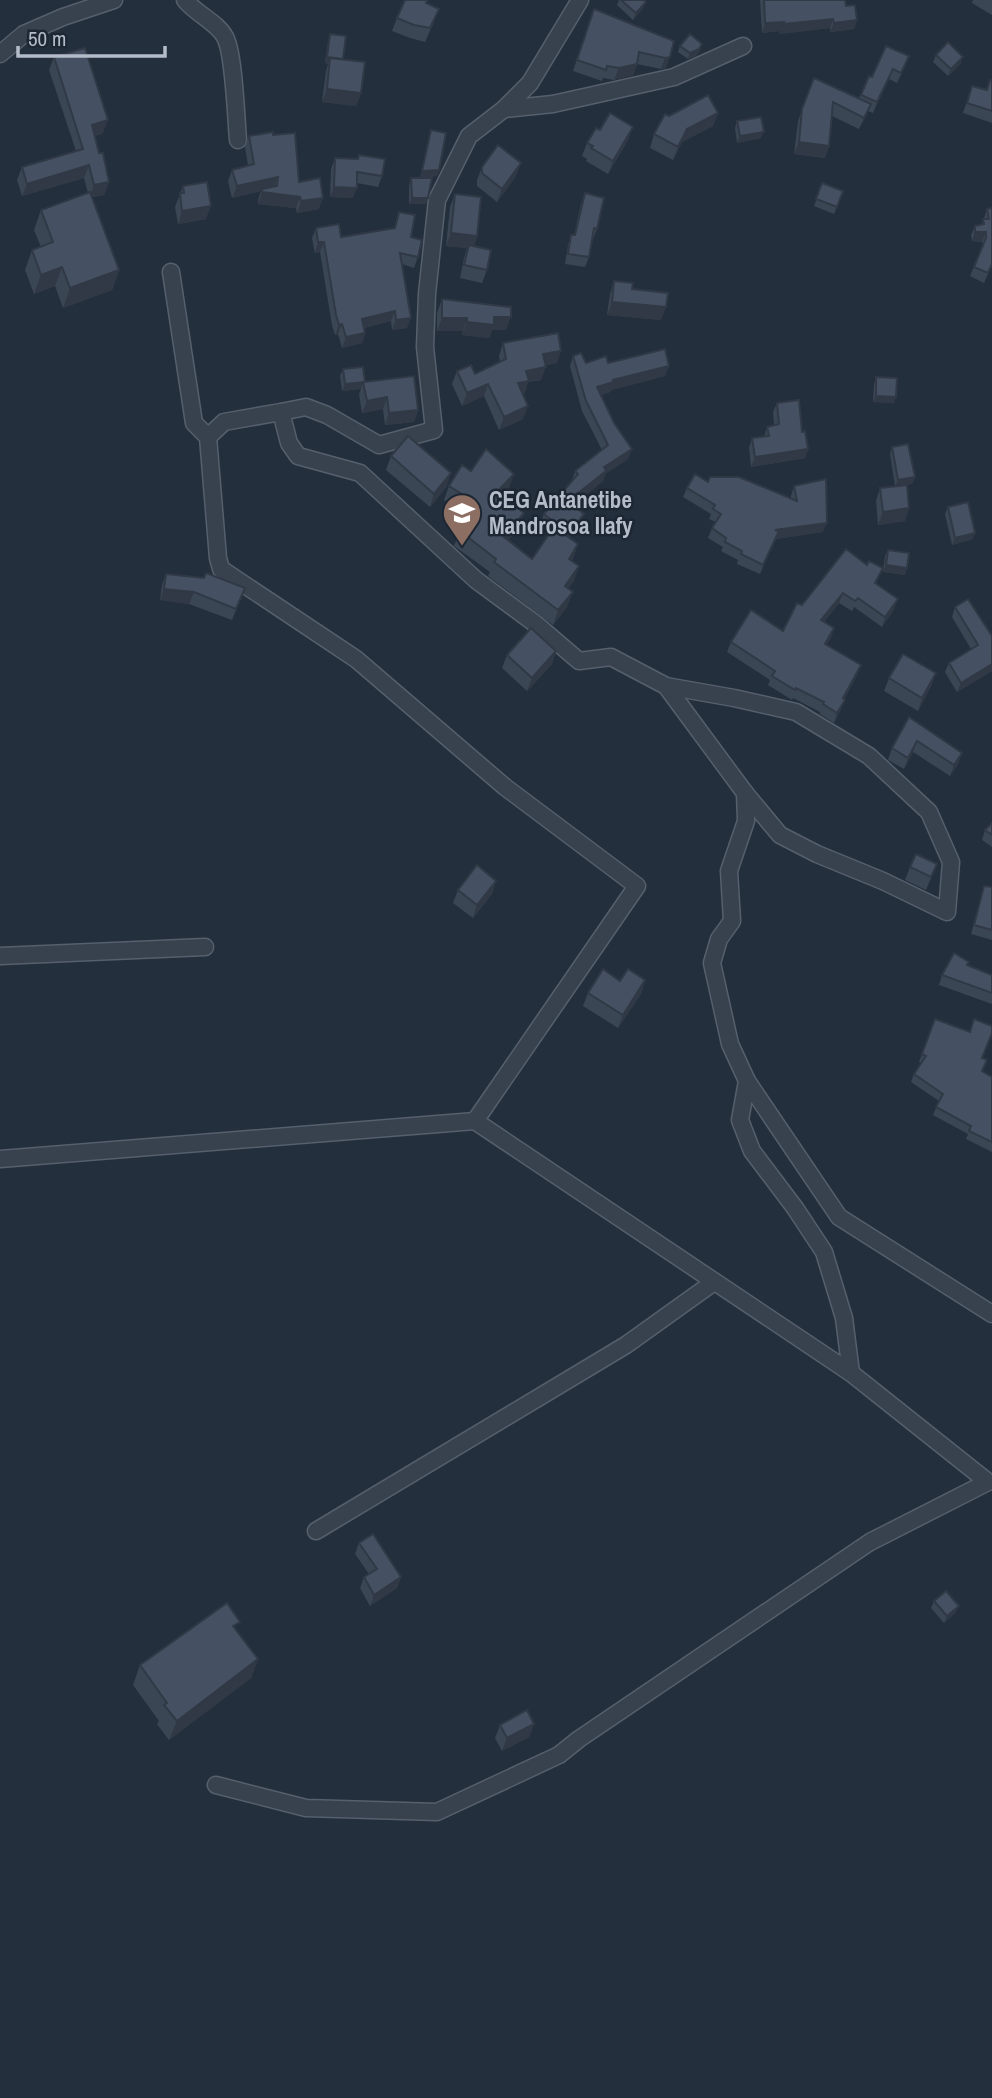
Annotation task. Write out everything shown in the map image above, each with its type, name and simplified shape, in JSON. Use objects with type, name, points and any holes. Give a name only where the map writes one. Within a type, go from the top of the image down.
[{"type":"street","points":[[0,54],[24,34],[63,17],[114,0]]},
{"type":"street","points":[[185,0],[225,36],[230,53],[238,139]]},
{"type":"street","points":[[208,438],[224,422],[306,407],[327,415],[379,444],[433,429],[425,346],[427,294],[437,200],[469,136],[504,109],[530,83],[580,0]]},
{"type":"street","points":[[504,109],[553,104],[674,77],[743,46]]},
{"type":"street","points":[[171,272],[194,423],[208,438],[221,569],[356,659],[505,787],[636,886],[475,1121]]},
{"type":"street","points":[[281,412],[289,443],[298,456],[360,473],[476,580],[537,625],[579,661],[611,657],[666,686],[796,712],[869,756],[929,813],[951,862],[947,912],[780,835],[745,793],[666,686]]},
{"type":"street","points":[[745,793],[746,821],[729,870],[732,920],[719,939],[712,963],[730,1044],[747,1081],[839,1217],[992,1314]]},
{"type":"street","points":[[0,956],[205,947]]},
{"type":"street","points":[[747,1081],[740,1120],[752,1152],[795,1208],[824,1252],[844,1318],[851,1373]]},
{"type":"street","points":[[0,1159],[475,1121],[851,1373],[988,1482],[870,1542],[559,1755],[437,1812],[306,1808],[216,1785]]},
{"type":"street","points":[[316,1531],[626,1345],[714,1282]]},
{"type":"building","points":[[405,0],[427,0],[426,3],[439,9],[430,28],[397,18]]},
{"type":"building","points":[[621,0],[644,0],[646,2],[636,13]]},
{"type":"building","points":[[764,0],[845,0],[846,6],[855,5],[857,20],[834,23],[833,19],[765,23]]},
{"type":"building","points":[[594,9],[674,41],[670,57],[639,52],[637,64],[619,68],[607,66],[606,70],[577,60]]},
{"type":"building","points":[[330,34],[346,36],[343,59],[327,57]]},
{"type":"building","points":[[690,34],[702,44],[699,49],[690,53],[680,46]]},
{"type":"building","points":[[948,42],[963,57],[951,69],[936,55]]},
{"type":"building","points":[[886,46],[909,56],[901,73],[893,69],[877,102],[861,95]]},
{"type":"building","points":[[85,48],[108,120],[92,125],[99,153],[103,153],[109,182],[94,185],[89,165],[27,184],[22,167],[83,149],[54,57]]},
{"type":"building","points":[[330,58],[365,62],[361,93],[327,89]]},
{"type":"building","points":[[814,78],[871,104],[864,118],[833,102],[829,146],[799,142],[802,109]]},
{"type":"building","points":[[990,80],[992,111],[967,103],[972,86],[987,90]]},
{"type":"building","points":[[708,95],[718,113],[687,129],[678,147],[654,134],[665,114],[669,116]]},
{"type":"building","points":[[610,113],[633,127],[613,161],[587,143],[596,128],[600,130]]},
{"type":"building","points":[[761,117],[764,132],[740,136],[737,121]]},
{"type":"building","points":[[431,130],[446,133],[439,170],[422,171]]},
{"type":"building","points":[[273,132],[273,135],[295,133],[299,182],[320,178],[323,198],[301,201],[300,197],[262,192],[262,189],[277,186],[278,177],[237,186],[232,170],[254,164],[249,136]]},
{"type":"building","points":[[498,145],[521,163],[502,189],[482,173],[482,167]]},
{"type":"building","points":[[359,155],[385,159],[382,176],[357,172],[357,188],[334,187],[335,158],[358,159]]},
{"type":"building","points":[[411,178],[432,178],[428,198],[412,198]]},
{"type":"building","points":[[207,182],[211,206],[182,211],[180,193],[184,193],[183,186]]},
{"type":"building","points":[[822,183],[843,191],[837,207],[816,199]]},
{"type":"building","points":[[90,192],[119,270],[70,288],[62,267],[41,275],[32,250],[53,242],[41,210]]},
{"type":"building","points":[[585,193],[604,198],[597,229],[594,228],[589,257],[568,254],[571,235],[575,235]]},
{"type":"building","points":[[455,194],[481,197],[477,236],[451,233]]},
{"type":"building","points":[[992,208],[992,264],[988,273],[974,267],[986,238],[986,232],[975,232],[975,226],[984,224],[983,219],[989,219],[987,209]]},
{"type":"building","points":[[399,212],[415,215],[411,237],[422,240],[418,257],[400,253],[411,318],[396,320],[395,311],[362,319],[365,333],[346,337],[336,315],[324,242],[318,242],[316,228],[339,224],[341,237],[395,228]]},
{"type":"building","points":[[469,245],[491,250],[487,270],[464,265]]},
{"type":"building","points":[[614,281],[633,283],[632,289],[668,293],[666,307],[612,302]]},
{"type":"building","points":[[442,299],[511,307],[511,317],[494,317],[494,325],[467,322],[467,318],[442,318]]},
{"type":"building","points":[[558,333],[561,351],[543,354],[546,367],[526,371],[529,381],[518,383],[528,406],[504,417],[488,384],[467,393],[457,371],[471,365],[475,374],[506,359],[503,343]]},
{"type":"building","points":[[665,349],[669,366],[613,380],[614,382],[597,387],[614,423],[632,449],[604,467],[606,471],[568,501],[584,514],[568,534],[544,514],[578,474],[575,471],[608,445],[586,401],[573,356],[581,353],[586,363],[606,356],[608,363]]},
{"type":"building","points":[[363,367],[365,382],[345,384],[343,369]]},
{"type":"building","points":[[414,376],[418,410],[389,413],[387,397],[367,401],[363,382]]},
{"type":"building","points":[[876,377],[897,378],[896,397],[876,396]]},
{"type":"building","points":[[799,400],[802,432],[805,431],[808,449],[755,457],[752,438],[769,436],[767,427],[779,424],[777,403]]},
{"type":"building","points":[[408,436],[451,473],[434,494],[391,456]]},
{"type":"building","points":[[908,444],[915,477],[898,480],[892,447]]},
{"type":"building","points":[[486,449],[514,474],[498,491],[524,513],[504,537],[532,559],[554,527],[578,544],[569,559],[579,566],[565,586],[573,592],[558,610],[494,562],[496,559],[460,531],[479,505],[449,486],[462,465],[471,471]]},
{"type":"building","points":[[695,474],[708,482],[710,477],[739,477],[797,501],[794,486],[826,479],[827,523],[775,530],[779,531],[763,565],[741,554],[742,551],[725,542],[726,538],[712,528],[721,514],[713,509],[715,505],[687,488]]},
{"type":"building","points":[[907,485],[909,508],[883,512],[880,488]]},
{"type":"building","points":[[968,502],[975,533],[955,538],[948,507]]},
{"type":"building","points":[[846,549],[867,565],[869,561],[883,568],[875,583],[898,599],[885,617],[858,598],[855,601],[843,593],[821,620],[834,628],[825,644],[861,665],[837,713],[823,704],[824,702],[796,688],[795,690],[772,676],[775,671],[731,642],[751,610],[783,631],[797,603],[802,605]]},
{"type":"building","points":[[888,550],[909,553],[907,568],[886,565]]},
{"type":"building","points":[[206,573],[245,588],[236,609],[194,592],[164,589],[166,574],[204,578]]},
{"type":"building","points":[[968,599],[992,636],[992,664],[961,683],[949,663],[978,645],[955,607]]},
{"type":"building","points":[[531,628],[556,651],[532,678],[507,655]]},
{"type":"building","points":[[903,654],[936,673],[922,698],[889,678]]},
{"type":"building","points":[[909,717],[962,753],[954,765],[917,741],[908,758],[892,748]]},
{"type":"building","points":[[992,823],[992,835],[985,830]]},
{"type":"building","points":[[916,854],[937,864],[931,877],[910,867]]},
{"type":"building","points":[[477,865],[496,881],[477,905],[458,890]]},
{"type":"building","points":[[984,886],[992,887],[992,930],[974,925]]},
{"type":"building","points":[[954,953],[969,962],[967,965],[992,975],[992,993],[942,975]]},
{"type":"building","points":[[603,969],[620,981],[628,969],[645,980],[623,1015],[588,993]]},
{"type":"building","points":[[935,1019],[970,1032],[974,1019],[992,1026],[982,1058],[987,1060],[982,1071],[992,1077],[992,1142],[969,1131],[971,1126],[936,1107],[943,1094],[914,1074],[926,1056],[922,1054]]},
{"type":"building","points":[[373,1534],[401,1577],[374,1595],[364,1577],[377,1569],[359,1543]]},
{"type":"building","points":[[946,1591],[959,1606],[947,1616],[934,1601]]},
{"type":"building","points":[[227,1603],[240,1622],[233,1626],[258,1659],[177,1721],[140,1665]]},
{"type":"building","points":[[527,1710],[534,1724],[507,1738],[500,1725]]},
{"type":"place","name":"CEG Antanetibe Mandrosoa Ilafy","points":[[462,547]]}]
